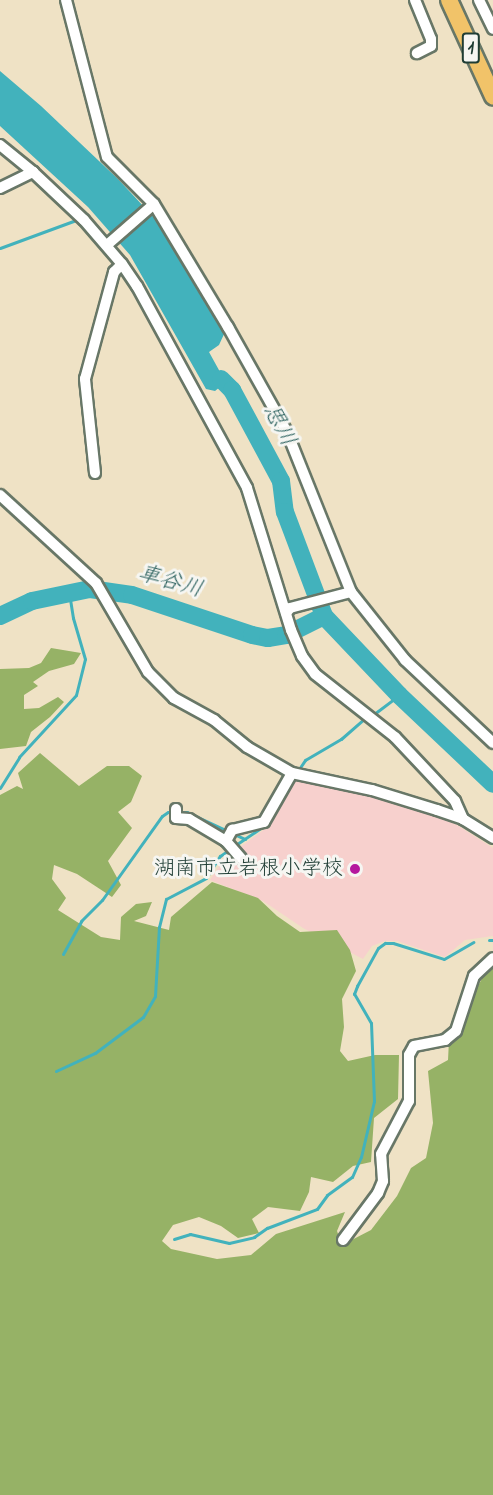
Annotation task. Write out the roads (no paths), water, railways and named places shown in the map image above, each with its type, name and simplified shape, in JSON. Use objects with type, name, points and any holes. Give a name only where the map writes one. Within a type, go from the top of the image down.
[{"type":"highway","name":"1","points":[[449,0],[493,96]]},
{"type":"street","points":[[66,0],[107,157],[152,206],[228,327],[287,432],[350,593],[405,660],[493,743]]},
{"type":"street","points":[[415,0],[431,39],[431,46],[417,53]]},
{"type":"street","points":[[478,0],[493,29]]},
{"type":"street","points":[[0,145],[33,172],[108,244],[122,264],[208,414],[247,488],[288,611],[293,635],[315,674],[394,737],[455,801],[464,819]]},
{"type":"street","points":[[0,188],[33,172]]},
{"type":"street","points":[[108,244],[152,206]]},
{"type":"street","points":[[95,473],[85,379],[114,272],[122,264]]},
{"type":"street","points":[[0,495],[96,583],[148,672],[159,686],[174,698],[214,720],[246,747],[292,773],[372,790],[464,819],[493,838]]},
{"type":"street","points":[[288,611],[350,593]]},
{"type":"street","points":[[176,812],[176,818],[189,819],[232,844],[264,822],[292,773]]},
{"type":"street","points":[[343,1240],[378,1193],[383,1181],[381,1154],[408,1101],[409,1055],[414,1046],[445,1040],[456,1031],[474,976],[493,958]]},
{"type":"water","points":[[0,71],[41,106],[118,179],[160,224],[222,324],[225,332],[219,345],[209,352],[238,399],[221,386],[215,391],[206,389],[130,255],[88,207],[0,126]]},
{"type":"waterway","points":[[0,248],[76,220]]},
{"type":"waterway","name":"思川","points":[[221,379],[232,390],[281,481],[285,512],[324,616],[399,695],[493,784]]},
{"type":"waterway","name":"車谷川","points":[[0,616],[32,601],[90,589],[132,595],[252,635],[268,638],[286,635],[324,616]]},
{"type":"waterway","points":[[0,788],[19,757],[76,695],[85,659],[73,618],[70,599],[73,593]]},
{"type":"waterway","points":[[374,714],[399,695]]},
{"type":"waterway","points":[[299,769],[305,760],[341,739],[363,720]]},
{"type":"waterway","points":[[275,812],[285,795]]},
{"type":"waterway","points":[[63,954],[81,921],[102,900],[162,816],[168,812],[187,812],[245,839]]},
{"type":"waterway","points":[[234,846],[264,826]]},
{"type":"waterway","points":[[56,1071],[95,1053],[143,1017],[155,996],[159,927],[166,899],[206,878],[220,856],[229,850]]},
{"type":"waterway","points":[[174,1239],[190,1234],[229,1243],[254,1237],[267,1228],[317,1209],[327,1195],[352,1177],[361,1157],[374,1101],[371,1023],[354,994],[357,986],[378,948],[385,943],[393,943],[444,959],[473,942]]},
{"type":"place","name":"湖南市立岩根小学校","points":[[355,869]]}]
